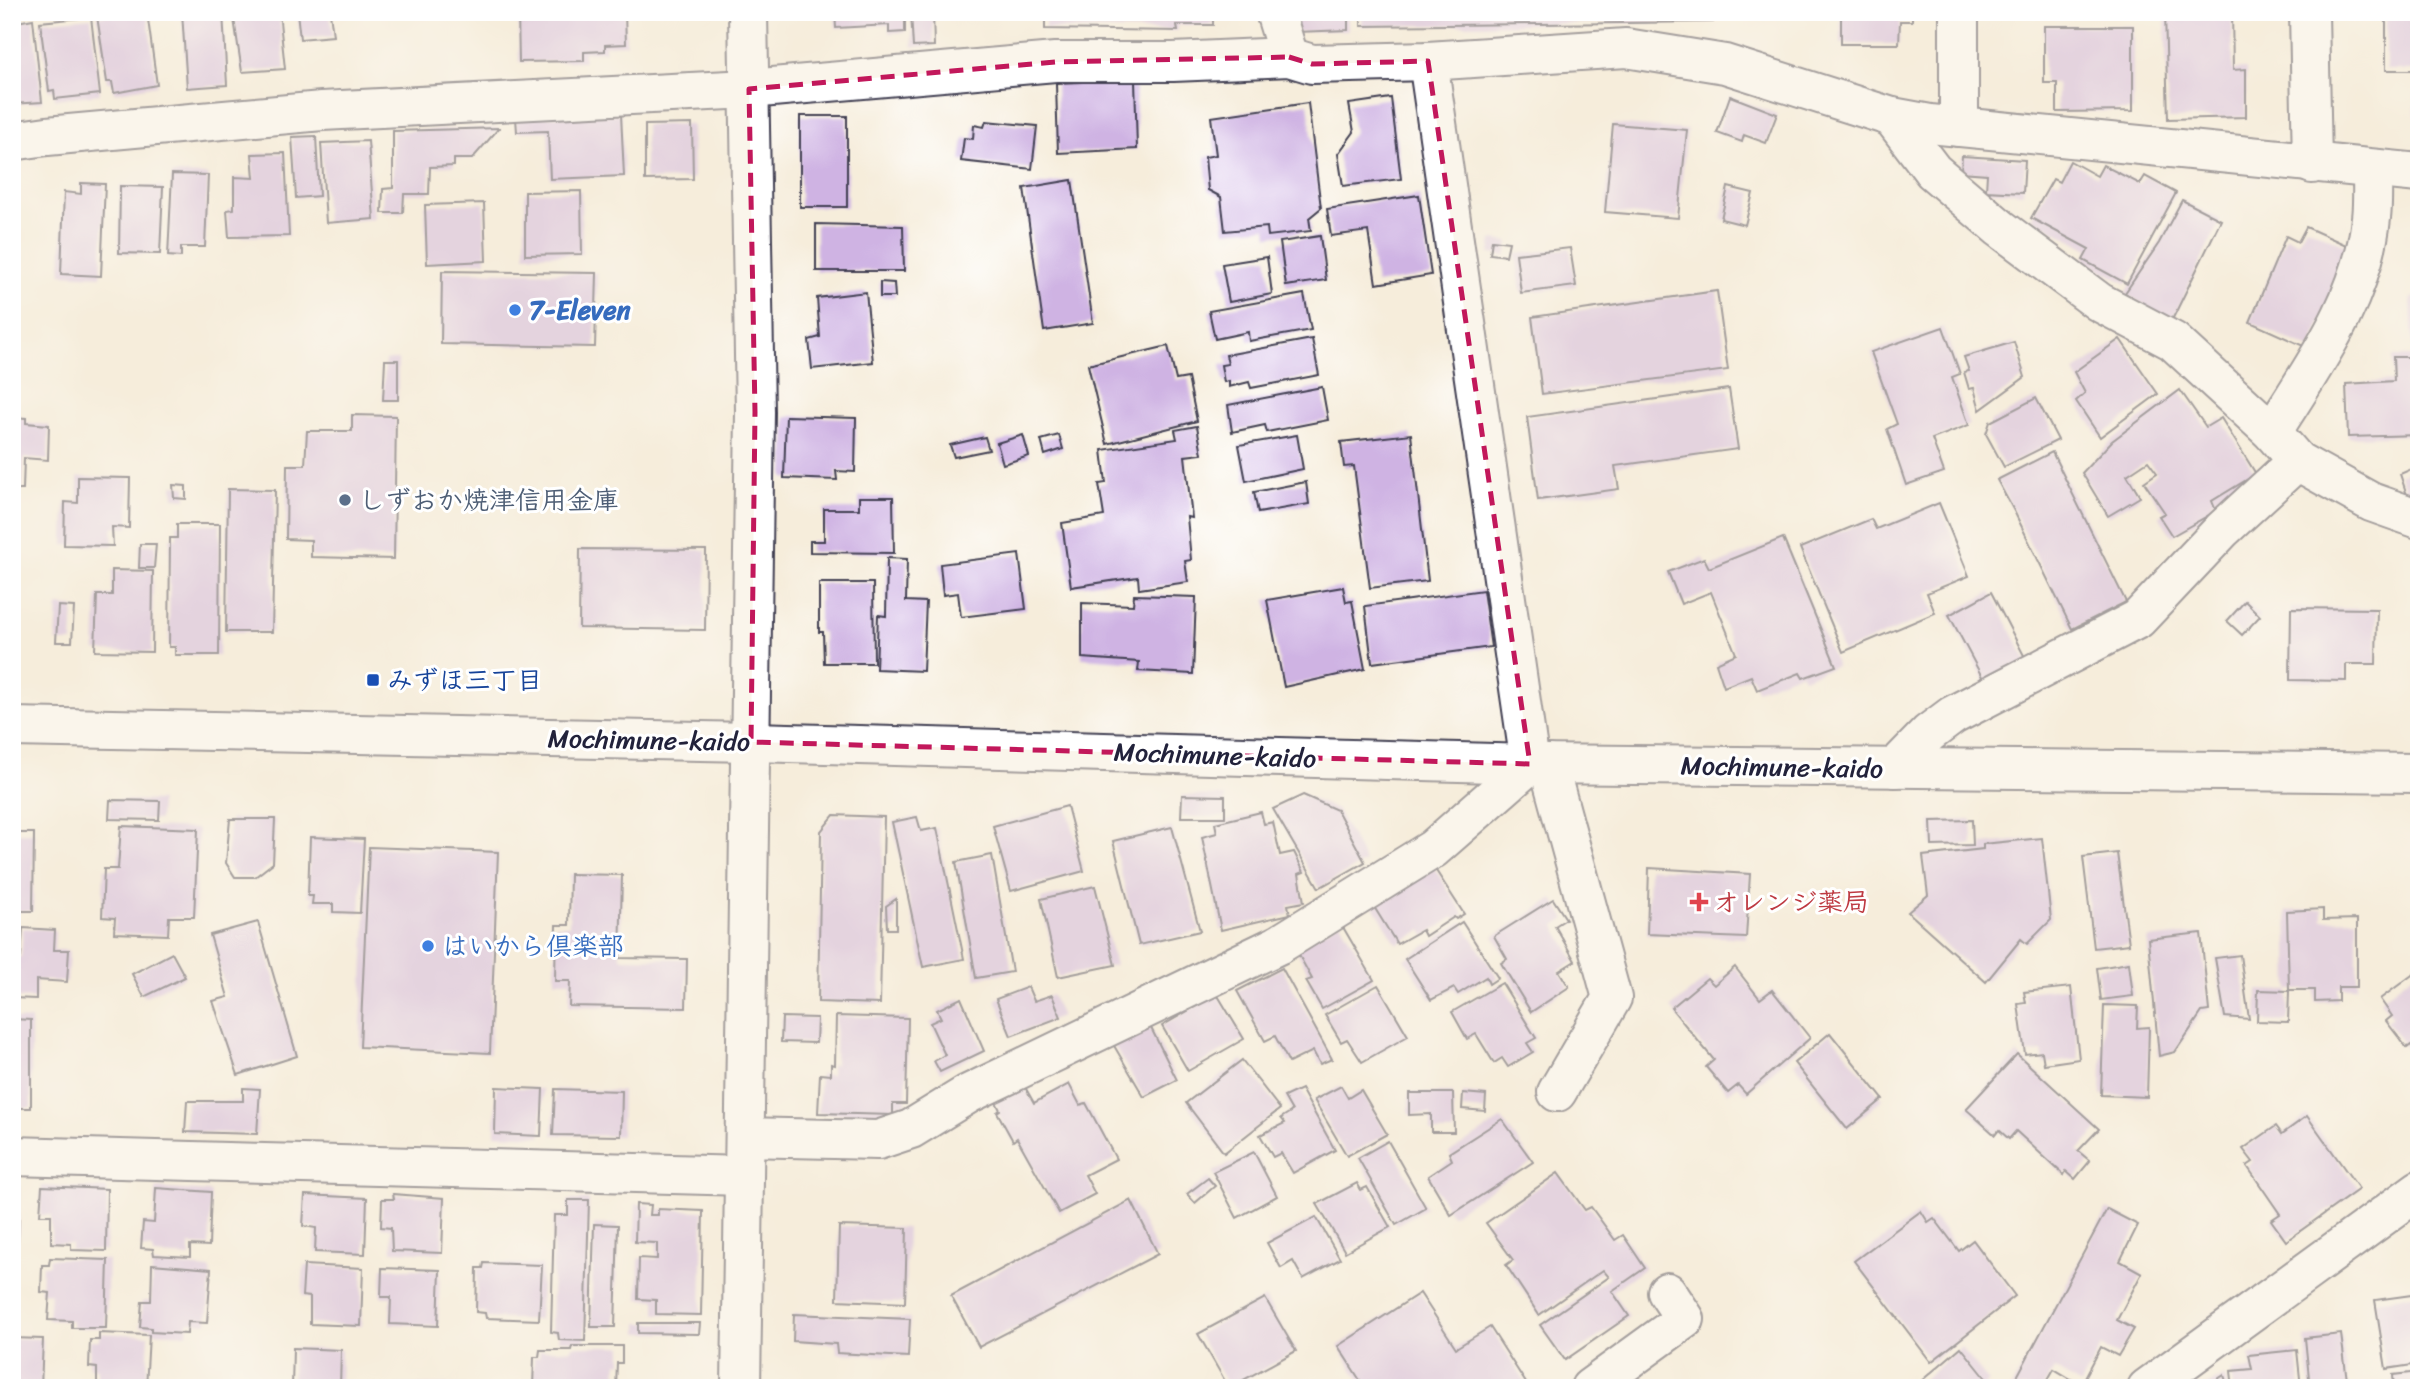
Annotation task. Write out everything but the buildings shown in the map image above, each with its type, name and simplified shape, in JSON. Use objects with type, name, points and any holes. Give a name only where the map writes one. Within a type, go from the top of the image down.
[{"type":"street","points":[[741,1388],[747,1138],[755,412],[748,12]]},
{"type":"street","points":[[1275,12],[1289,57]]},
{"type":"street","points":[[1958,12],[1959,127]]},
{"type":"street","points":[[2309,12],[2312,164]]},
{"type":"street","points":[[12,141],[61,134],[322,111],[749,89],[1055,62],[1173,62],[1289,57],[1312,64],[1428,61],[1626,48],[1725,64],[1892,117],[1930,124],[2419,173]]},
{"type":"street","points":[[1428,61],[1539,764],[1612,998],[1557,1092]]},
{"type":"street","points":[[1892,117],[1933,171],[2000,228],[2099,302],[2173,341],[2272,432],[2297,461],[2371,502],[2419,519]]},
{"type":"street","points":[[2272,432],[2337,328],[2359,274],[2371,219],[2372,169]]},
{"type":"street","points":[[1895,768],[1929,733],[1953,715],[2138,619],[2222,530],[2297,461]]},
{"type":"street","name":"Mochimune-kaido","points":[[12,727],[751,742],[1539,764],[2419,774]]},
{"type":"street","points":[[747,1138],[878,1140],[911,1129],[968,1094],[1278,945],[1433,849],[1539,764]]},
{"type":"street","points":[[12,1156],[744,1176]]},
{"type":"street","points":[[2147,1388],[2419,1189]]},
{"type":"street","points":[[1598,1385],[1685,1319],[1667,1292]]},
{"type":"highlighted area","points":[[1289,57],[1312,64],[1428,61],[1530,764],[751,742],[755,412],[749,89],[1055,62]]},
{"type":"place","name":"7-Eleven","points":[[515,310]]},
{"type":"place","name":"しずおか焼津信用金庫","points":[[345,500]]},
{"type":"place","name":"みずほ三丁目","points":[[373,680]]},
{"type":"place","name":"オレンジ薬局","points":[[1699,902]]},
{"type":"place","name":"はいから倶楽部","points":[[428,946]]}]
